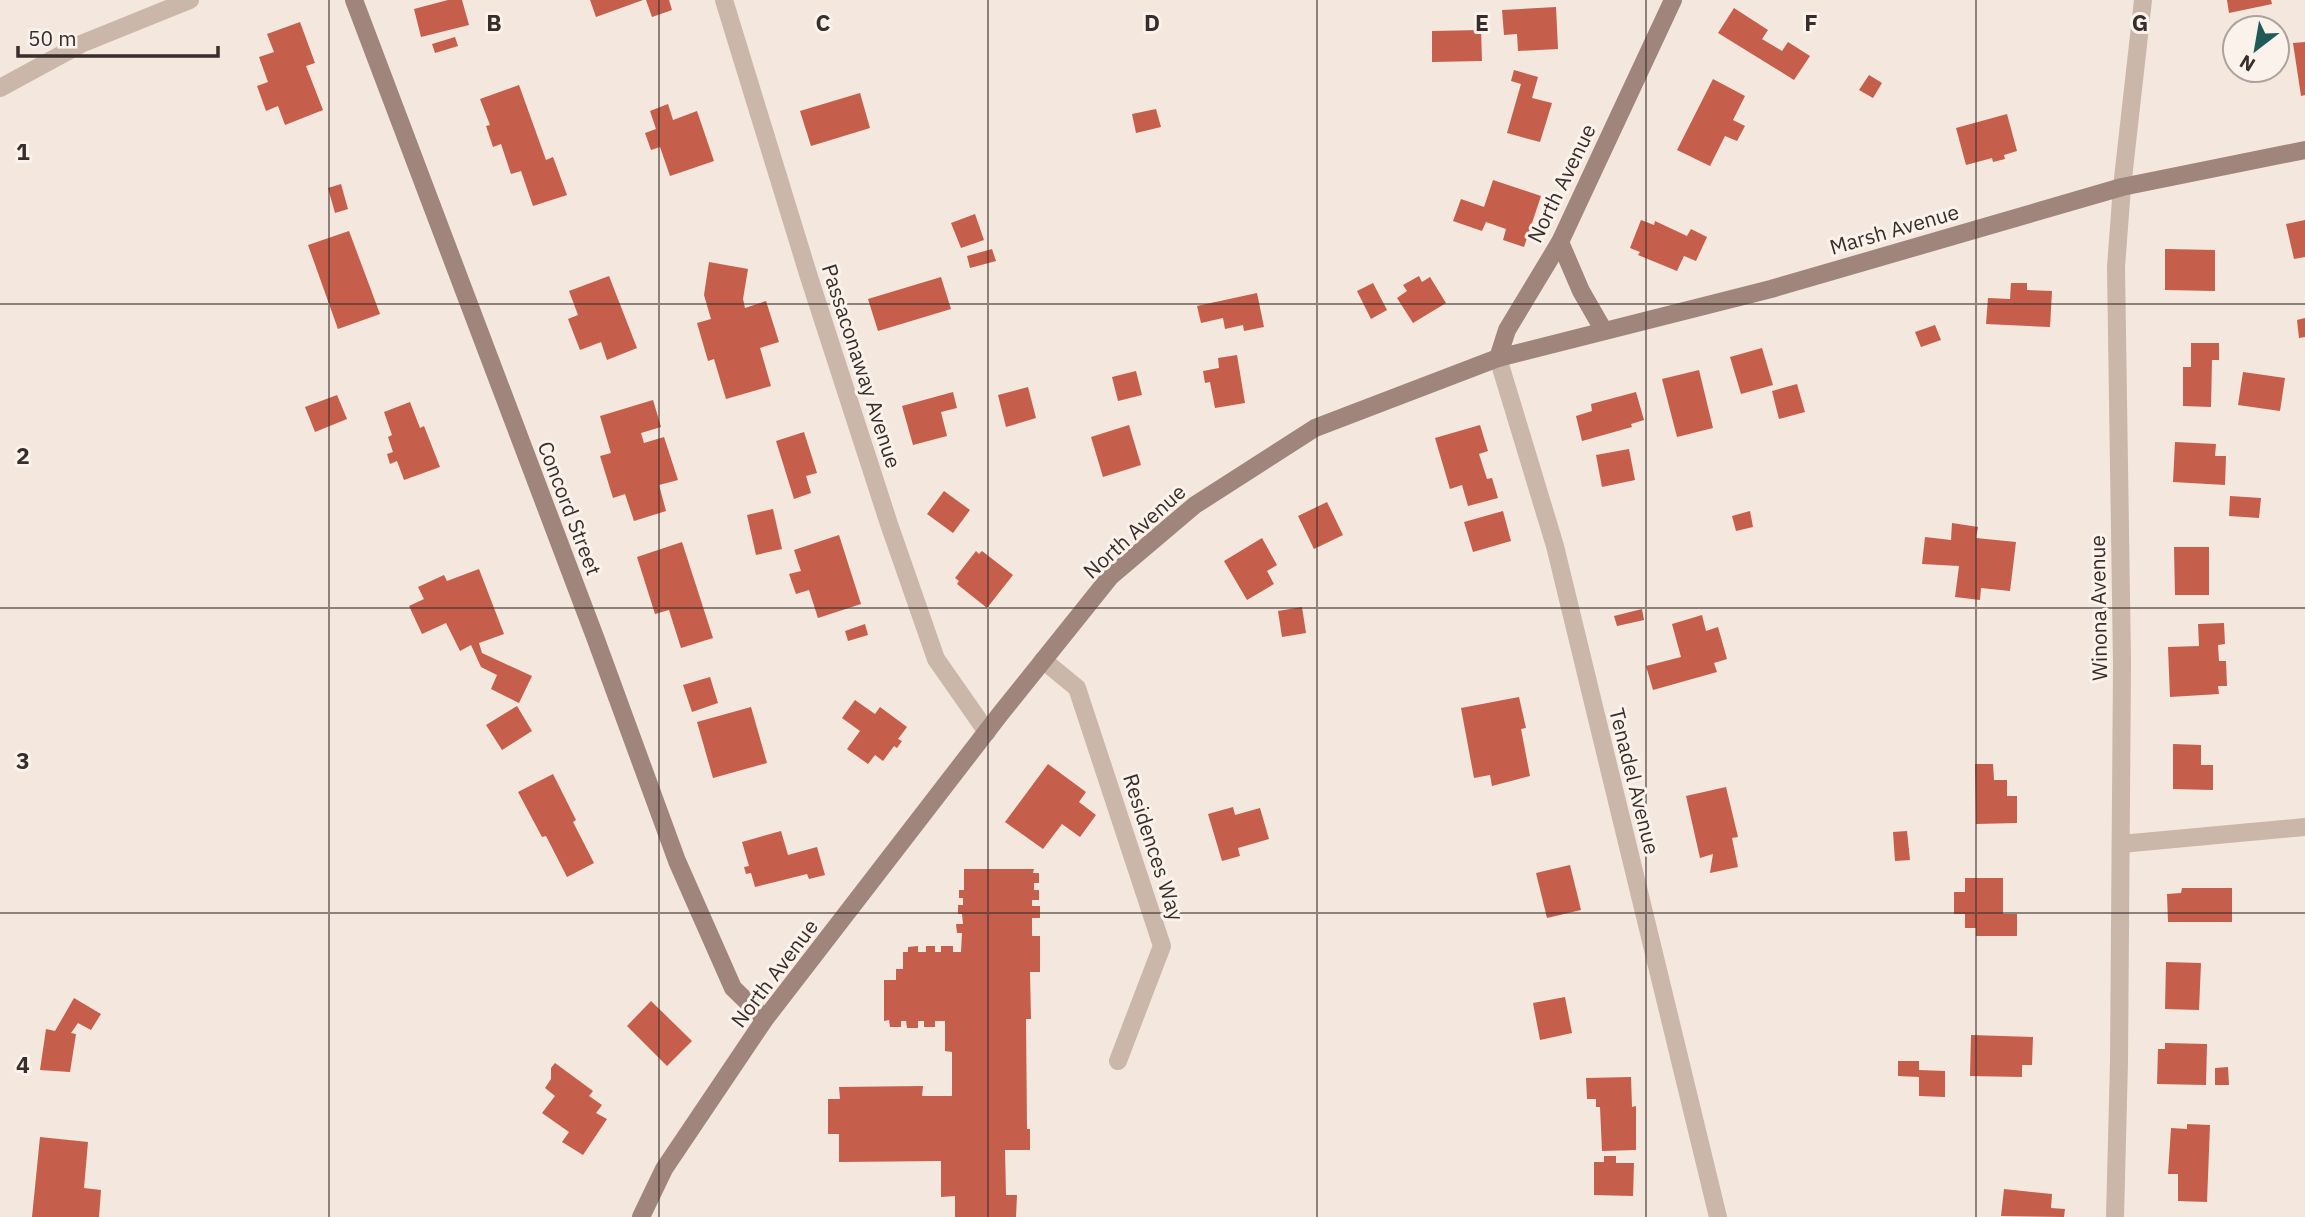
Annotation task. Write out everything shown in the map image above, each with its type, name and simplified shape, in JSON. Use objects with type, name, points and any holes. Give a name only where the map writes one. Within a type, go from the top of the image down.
[{"type":"main road","name":"Concord Street","points":[[354,0],[595,636],[677,861],[733,988],[765,1019]]},
{"type":"main road","name":"North Avenue","points":[[640,1217],[664,1169],[765,1019],[1110,577],[1195,505],[1315,428],[1498,358],[1507,330],[1560,242],[1673,0]]},
{"type":"main road","name":"Marsh Avenue","points":[[1498,358],[1771,289],[2122,187],[2305,150]]},
{"type":"main road","points":[[1560,242],[1581,291],[1604,331]]},
{"type":"street","points":[[0,88],[81,44],[190,0]]},
{"type":"street","name":"Passaconaway Avenue","points":[[724,0],[808,277],[936,659],[987,732]]},
{"type":"street","name":"Winona Avenue","points":[[2115,1217],[2122,663],[2116,267],[2143,0]]},
{"type":"street","name":"Tenadel Avenue","points":[[1498,358],[1555,546],[1718,1217]]},
{"type":"street","name":"Residences Way","points":[[1043,660],[1077,688],[1162,946],[1118,1061]]},
{"type":"street","points":[[2120,844],[2305,827]]},
{"type":"building","points":[[448,0],[462,0],[469,25],[421,37],[414,9]]},
{"type":"building","points":[[590,0],[643,0],[596,17]]},
{"type":"building","points":[[646,0],[669,0],[672,10],[652,17]]},
{"type":"building","points":[[2227,0],[2271,0],[2272,4],[2229,13]]},
{"type":"building","points":[[1556,7],[1558,49],[1518,51],[1517,34],[1504,35],[1502,10]]},
{"type":"building","points":[[1734,8],[1768,30],[1762,39],[1782,51],[1788,42],[1810,56],[1794,80],[1718,33]]},
{"type":"building","points":[[300,22],[315,63],[306,66],[323,110],[285,125],[278,106],[266,111],[257,86],[268,82],[259,57],[274,52],[267,34]]},
{"type":"building","points":[[1481,30],[1482,61],[1432,62],[1432,31]]},
{"type":"building","points":[[455,37],[458,46],[435,53],[432,44]]},
{"type":"building","points":[[2305,42],[2305,95],[2301,96],[2293,43]]},
{"type":"building","points":[[1514,70],[1538,77],[1532,98],[1552,103],[1540,142],[1507,133],[1521,84],[1511,81]]},
{"type":"building","points":[[1869,75],[1882,83],[1873,98],[1859,90]]},
{"type":"building","points":[[1713,79],[1745,96],[1733,120],[1745,126],[1737,141],[1725,136],[1710,166],[1677,150]]},
{"type":"building","points":[[519,85],[546,160],[553,157],[567,195],[533,206],[521,171],[511,174],[501,144],[493,147],[486,126],[490,125],[480,99]]},
{"type":"building","points":[[860,93],[870,128],[811,146],[800,111]]},
{"type":"building","points":[[668,104],[673,120],[697,111],[714,161],[670,176],[660,147],[651,150],[645,133],[656,129],[650,111]]},
{"type":"building","points":[[1156,109],[1161,127],[1136,133],[1132,114]]},
{"type":"building","points":[[2007,114],[2017,151],[2004,155],[2005,159],[1993,162],[1992,158],[1966,165],[1956,128]]},
{"type":"building","points":[[1493,180],[1541,196],[1524,247],[1503,240],[1506,229],[1486,222],[1482,231],[1453,221],[1461,199],[1484,207]]},
{"type":"building","points":[[341,184],[348,209],[335,213],[328,188]]},
{"type":"building","points":[[975,214],[984,240],[961,248],[951,223]]},
{"type":"building","points":[[1641,220],[1654,225],[1655,221],[1687,236],[1691,229],[1707,237],[1696,261],[1684,256],[1677,271],[1638,255],[1640,252],[1630,248]]},
{"type":"building","points":[[2305,220],[2305,257],[2294,259],[2286,224]]},
{"type":"building","points":[[349,231],[380,314],[338,329],[308,245]]},
{"type":"building","points":[[992,249],[996,261],[970,268],[967,256]]},
{"type":"building","points":[[2165,249],[2215,250],[2215,291],[2165,290]]},
{"type":"building","points":[[709,262],[748,269],[743,299],[745,308],[766,301],[779,342],[760,348],[771,386],[726,399],[714,359],[708,361],[697,323],[711,319],[704,295]]},
{"type":"building","points":[[609,276],[637,348],[607,360],[601,342],[580,350],[568,319],[578,315],[569,291]]},
{"type":"building","points":[[1419,276],[1422,282],[1430,277],[1446,303],[1413,323],[1397,298],[1407,291],[1403,285]]},
{"type":"building","points":[[941,277],[951,309],[878,331],[868,299]]},
{"type":"building","points":[[1373,283],[1387,310],[1371,319],[1357,291]]},
{"type":"building","points":[[2011,283],[2027,283],[2027,290],[2052,291],[2050,327],[1986,324],[1988,298],[2010,299]]},
{"type":"building","points":[[1257,293],[1264,327],[1244,331],[1243,325],[1225,329],[1223,318],[1201,323],[1197,306]]},
{"type":"building","points":[[2305,318],[2305,337],[2299,338],[2297,320]]},
{"type":"building","points":[[1935,325],[1941,340],[1921,347],[1915,332]]},
{"type":"building","points":[[2191,343],[2219,343],[2219,360],[2212,360],[2211,407],[2183,406],[2183,367],[2191,367]]},
{"type":"building","points":[[1762,348],[1773,385],[1741,394],[1730,357]]},
{"type":"building","points":[[1237,355],[1245,403],[1215,408],[1210,382],[1205,383],[1203,371],[1219,368],[1218,358]]},
{"type":"building","points":[[1699,370],[1713,428],[1677,437],[1662,379]]},
{"type":"building","points":[[1136,371],[1142,395],[1118,401],[1112,377]]},
{"type":"building","points":[[2243,372],[2285,378],[2280,411],[2238,405]]},
{"type":"building","points":[[1797,384],[1805,412],[1779,419],[1772,391]]},
{"type":"building","points":[[1028,387],[1036,418],[1006,427],[998,395]]},
{"type":"building","points":[[953,392],[957,408],[941,412],[947,436],[913,445],[902,406]]},
{"type":"building","points":[[1636,392],[1644,420],[1631,424],[1632,427],[1582,441],[1576,416],[1592,411],[1591,404]]},
{"type":"building","points":[[337,395],[347,419],[315,432],[305,407]]},
{"type":"building","points":[[653,400],[661,427],[641,433],[644,443],[664,437],[678,480],[659,485],[666,511],[634,521],[625,494],[613,498],[600,456],[611,453],[600,416]]},
{"type":"building","points":[[410,402],[420,428],[424,426],[440,467],[404,480],[397,461],[390,464],[387,454],[393,452],[388,437],[392,435],[384,412]]},
{"type":"building","points":[[1129,425],[1141,465],[1103,477],[1091,437]]},
{"type":"building","points":[[1480,425],[1488,451],[1479,454],[1487,479],[1492,478],[1498,498],[1468,506],[1462,485],[1450,489],[1435,438]]},
{"type":"building","points":[[804,432],[817,473],[806,476],[811,493],[794,499],[776,441]]},
{"type":"building","points":[[2175,442],[2216,444],[2215,456],[2226,456],[2225,485],[2173,482]]},
{"type":"building","points":[[1629,449],[1635,480],[1602,487],[1596,455]]},
{"type":"building","points":[[944,491],[970,510],[953,533],[927,514]]},
{"type":"building","points":[[2230,496],[2261,498],[2259,518],[2229,516]]},
{"type":"building","points":[[1327,502],[1343,535],[1314,549],[1298,516]]},
{"type":"building","points":[[773,509],[782,549],[756,555],[747,515]]},
{"type":"building","points":[[1503,511],[1511,541],[1473,552],[1464,522]]},
{"type":"building","points":[[1750,511],[1753,527],[1736,531],[1732,516]]},
{"type":"building","points":[[1952,523],[1978,527],[1976,538],[2016,542],[2010,591],[1981,588],[1980,600],[1955,597],[1959,566],[1922,564],[1925,537],[1951,540]]},
{"type":"building","points":[[839,535],[861,604],[818,618],[809,590],[796,594],[789,574],[801,571],[794,550]]},
{"type":"building","points":[[1262,538],[1277,565],[1267,571],[1274,584],[1247,600],[1224,561]]},
{"type":"building","points":[[682,542],[713,638],[681,648],[669,610],[655,614],[637,557]]},
{"type":"building","points":[[2174,547],[2209,547],[2209,595],[2175,595]]},
{"type":"building","points":[[976,551],[979,554],[982,551],[1013,575],[987,608],[957,584],[959,581],[955,578]]},
{"type":"building","points":[[479,569],[504,634],[479,643],[482,653],[532,676],[519,703],[491,689],[497,675],[481,667],[471,645],[460,651],[446,623],[422,634],[409,606],[424,599],[418,587],[444,575],[447,581]]},
{"type":"building","points":[[1302,607],[1306,633],[1282,637],[1278,611]]},
{"type":"building","points":[[1642,609],[1644,620],[1617,626],[1614,616]]},
{"type":"building","points":[[1702,615],[1706,631],[1718,627],[1727,659],[1714,663],[1717,672],[1653,690],[1646,666],[1681,657],[1672,624]]},
{"type":"building","points":[[2224,623],[2225,644],[2218,645],[2219,661],[2226,661],[2227,686],[2218,686],[2219,694],[2170,697],[2168,647],[2199,646],[2198,624]]},
{"type":"building","points":[[865,624],[868,635],[848,641],[845,631]]},
{"type":"building","points":[[710,677],[718,703],[692,712],[683,685]]},
{"type":"building","points":[[1519,697],[1526,728],[1521,729],[1530,776],[1492,786],[1490,775],[1474,778],[1461,708]]},
{"type":"building","points":[[855,700],[875,714],[880,707],[907,727],[898,739],[902,741],[897,748],[894,746],[883,761],[875,755],[868,764],[847,749],[860,731],[842,718]]},
{"type":"building","points":[[517,706],[532,731],[502,750],[486,725]]},
{"type":"building","points":[[751,707],[767,763],[713,778],[697,722]]},
{"type":"building","points":[[2173,744],[2201,745],[2201,765],[2213,765],[2213,790],[2173,789]]},
{"type":"building","points":[[1048,764],[1086,792],[1079,802],[1096,815],[1080,837],[1062,824],[1043,849],[1005,822]]},
{"type":"building","points":[[1975,764],[1993,764],[1994,780],[2007,780],[2007,796],[2017,796],[2017,823],[1976,824]]},
{"type":"building","points":[[553,774],[594,863],[567,877],[546,836],[542,837],[518,792]]},
{"type":"building","points":[[1726,787],[1738,837],[1732,838],[1738,867],[1710,873],[1713,854],[1700,858],[1686,796]]},
{"type":"building","points":[[1233,807],[1235,815],[1260,808],[1269,839],[1238,848],[1240,856],[1222,861],[1208,814]]},
{"type":"building","points":[[781,831],[788,855],[817,847],[825,875],[809,879],[807,874],[755,887],[751,873],[746,874],[744,867],[749,866],[742,842]]},
{"type":"building","points":[[1907,831],[1910,860],[1895,861],[1893,832]]},
{"type":"building","points":[[1570,865],[1581,910],[1547,918],[1536,873]]},
{"type":"building","points":[[964,869],[1034,869],[1033,873],[1039,873],[1039,883],[1034,883],[1034,890],[1039,890],[1039,900],[1032,900],[1032,906],[1040,906],[1040,918],[1032,918],[1032,936],[1040,936],[1040,972],[1030,972],[1031,1019],[1026,1019],[1027,1129],[1030,1129],[1030,1150],[1005,1150],[1006,1195],[1017,1195],[1016,1217],[955,1217],[955,1196],[941,1197],[941,1161],[839,1162],[839,1134],[828,1134],[828,1099],[840,1099],[839,1087],[923,1086],[922,1096],[952,1096],[952,1052],[945,1051],[945,1021],[935,1021],[935,1027],[924,1027],[924,1021],[918,1021],[918,1028],[907,1028],[906,1021],[901,1021],[901,1027],[890,1027],[889,1020],[884,1021],[884,980],[896,980],[896,969],[903,969],[903,952],[908,952],[908,947],[918,946],[918,952],[926,952],[926,946],[935,946],[935,952],[941,952],[941,946],[953,946],[953,952],[961,952],[962,933],[957,933],[956,924],[963,924],[962,914],[958,914],[958,905],[963,905],[959,890],[964,890]]},
{"type":"building","points":[[1965,878],[2003,878],[2003,914],[2017,914],[2017,936],[1976,936],[1976,928],[1965,928],[1965,914],[1954,914],[1954,892],[1965,892]]},
{"type":"building","points":[[2182,888],[2232,888],[2232,922],[2168,922],[2167,894],[2181,893]]},
{"type":"building","points":[[2166,962],[2201,963],[2199,1010],[2165,1009]]},
{"type":"building","points":[[1565,997],[1572,1033],[1540,1040],[1533,1003]]},
{"type":"building","points":[[74,998],[101,1014],[91,1030],[78,1023],[71,1033],[76,1034],[70,1072],[40,1070],[46,1029],[55,1031]]},
{"type":"building","points":[[651,1001],[692,1041],[667,1066],[627,1026]]},
{"type":"building","points":[[1971,1035],[2033,1037],[2032,1065],[2022,1065],[2022,1077],[1970,1076]]},
{"type":"building","points":[[2165,1043],[2207,1044],[2206,1085],[2157,1084],[2158,1049],[2165,1049]]},
{"type":"building","points":[[1898,1061],[1919,1061],[1919,1070],[1945,1071],[1945,1097],[1919,1096],[1919,1077],[1898,1076]]},
{"type":"building","points":[[555,1063],[593,1091],[589,1096],[602,1105],[596,1113],[607,1119],[583,1155],[562,1142],[569,1132],[542,1113],[555,1096],[545,1088],[551,1079],[551,1068]]},
{"type":"building","points":[[2228,1067],[2229,1085],[2215,1085],[2215,1068]]},
{"type":"building","points":[[1631,1077],[1632,1107],[1636,1106],[1636,1150],[1602,1151],[1600,1107],[1596,1107],[1596,1099],[1587,1099],[1586,1078]]},
{"type":"building","points":[[2187,1124],[2210,1125],[2207,1202],[2178,1201],[2178,1174],[2168,1174],[2171,1128],[2187,1129]]},
{"type":"building","points":[[40,1137],[88,1142],[84,1188],[101,1190],[99,1217],[32,1217]]},
{"type":"building","points":[[1604,1156],[1616,1156],[1616,1163],[1634,1163],[1633,1196],[1594,1195],[1594,1162],[1604,1162]]},
{"type":"building","points":[[2004,1189],[2052,1194],[2051,1208],[2065,1209],[2064,1217],[2001,1216]]}]
